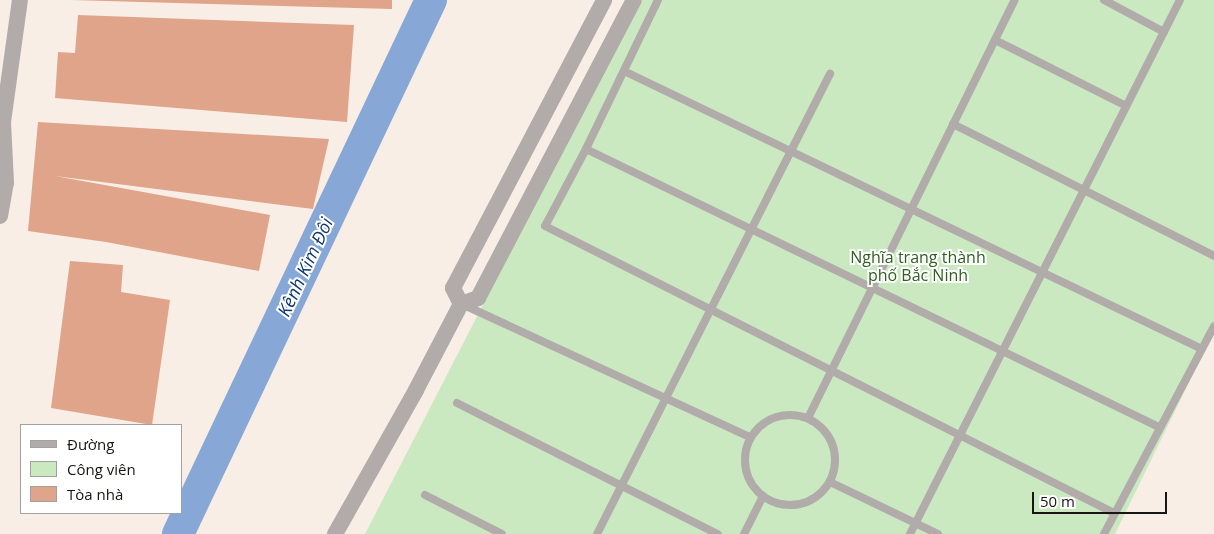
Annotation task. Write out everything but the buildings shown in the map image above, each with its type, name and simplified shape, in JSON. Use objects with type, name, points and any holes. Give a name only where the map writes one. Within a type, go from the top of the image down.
[{"type":"street","points":[[0,216],[6,183],[2,124],[20,0]]},
{"type":"street","points":[[462,304],[453,288],[604,0]]},
{"type":"street","points":[[335,534],[462,304],[478,298],[634,0]]},
{"type":"lane","points":[[658,0],[586,148],[545,226],[1114,513]]},
{"type":"lane","points":[[808,418],[1015,0]]},
{"type":"lane","points":[[1104,0],[1164,32]]},
{"type":"lane","points":[[910,534],[1180,0]]},
{"type":"lane","points":[[995,40],[1126,106]]},
{"type":"lane","points":[[624,71],[1202,349]]},
{"type":"lane","points":[[597,534],[830,74]]},
{"type":"lane","points":[[954,124],[1085,188],[1214,256]]},
{"type":"lane","points":[[586,148],[1159,427]]},
{"type":"lane","points":[[462,304],[750,437]]},
{"type":"lane","points":[[1104,534],[1214,326]]},
{"type":"lane","points":[[457,403],[718,534]]},
{"type":"lane","points":[[797,414],[808,418],[825,430],[833,445],[836,461],[830,482],[815,498],[799,504],[783,505],[763,496],[749,479],[745,469],[746,447],[750,437],[757,428],[775,416],[797,414]]},
{"type":"lane","points":[[830,482],[938,534]]},
{"type":"lane","points":[[425,495],[502,534]]},
{"type":"lane","points":[[744,534],[763,496]]},
{"type":"green space","name":"Nghĩa trang thành phố Bắc Ninh","points":[[640,0],[1214,0],[1214,331],[1115,534],[365,534]]},
{"type":"waterway","name":"Kênh Kim Đôi","points":[[178,534],[431,0]]}]
